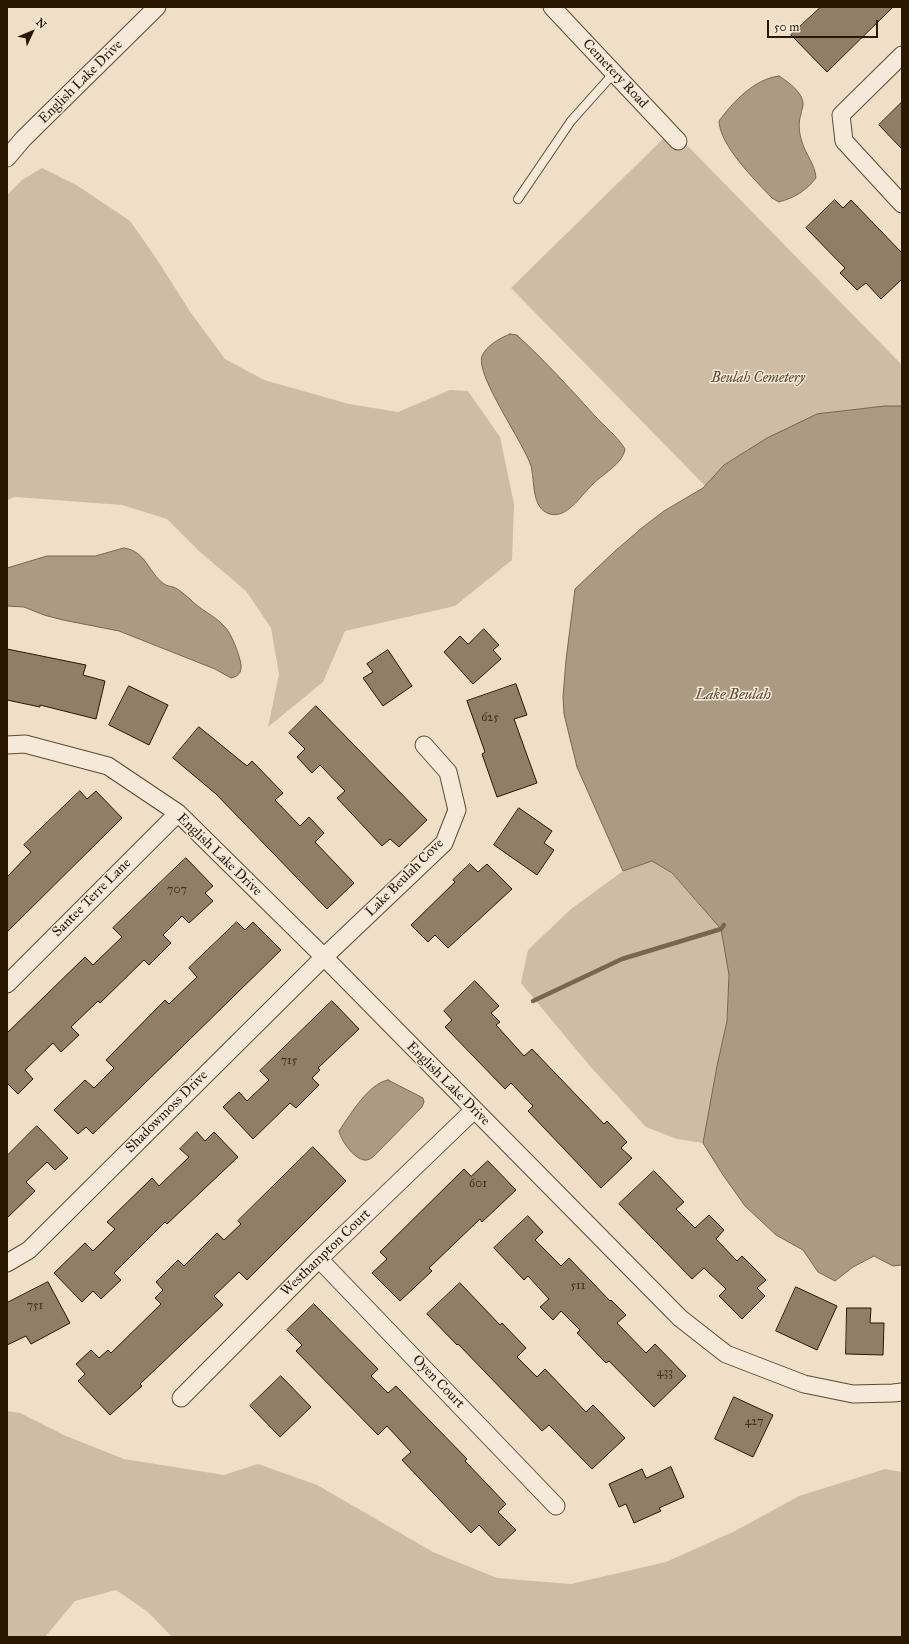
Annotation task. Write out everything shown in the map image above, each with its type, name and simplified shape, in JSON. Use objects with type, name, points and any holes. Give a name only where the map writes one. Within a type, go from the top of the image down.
[{"type":"street","name":"English Lake Drive","points":[[7,158],[23,139],[157,7]]},
{"type":"street","name":"Cemetery Road","points":[[552,7],[678,141]]},
{"type":"street","points":[[902,55],[841,115],[844,141],[902,204]]},
{"type":"street","name":"English Lake Drive","points":[[7,745],[25,744],[108,766],[178,813],[324,957],[680,1318],[726,1354],[804,1384],[853,1394],[902,1392]]},
{"type":"street","name":"Lake Beulah Cove","points":[[324,957],[444,843],[457,810],[448,772],[424,745]]},
{"type":"street","name":"Santee Terre Lane","points":[[7,984],[178,813]]},
{"type":"street","name":"Shadowmoss Drive","points":[[7,1263],[29,1250],[324,957]]},
{"type":"street","name":"Westhampton Court","points":[[181,1398],[319,1259],[474,1110]]},
{"type":"street","name":"Oyen Court","points":[[319,1259],[556,1506]]},
{"type":"lane","points":[[518,199],[572,121],[614,73]]},
{"type":"green space","name":"Beulah Cemetery","points":[[672,130],[902,365],[902,540],[829,612],[511,288]]},
{"type":"green space","points":[[42,168],[78,186],[130,221],[156,258],[191,313],[225,359],[264,380],[349,404],[398,412],[450,390],[468,391],[500,437],[514,504],[512,560],[455,606],[345,631],[323,682],[268,727],[279,674],[271,628],[246,591],[200,552],[167,519],[122,505],[15,497],[7,500],[7,195],[22,180]]},
{"type":"green space","points":[[652,861],[671,873],[721,929],[729,975],[727,1021],[703,1143],[677,1139],[646,1127],[589,1065],[521,983],[528,950],[571,909],[623,871]]},
{"type":"green space","points":[[7,1411],[20,1413],[66,1436],[124,1459],[224,1475],[258,1464],[317,1485],[433,1552],[497,1578],[571,1584],[666,1562],[735,1531],[799,1496],[885,1469],[902,1472],[902,1637],[172,1637],[148,1612],[116,1590],[75,1601],[45,1637],[7,1637]]},
{"type":"water","points":[[779,76],[798,92],[803,101],[799,124],[800,135],[814,168],[816,178],[808,187],[799,193],[779,202],[772,198],[732,152],[725,141],[719,121],[745,92],[761,82]]},
{"type":"water","points":[[510,334],[517,335],[537,354],[615,436],[625,449],[620,460],[595,482],[573,506],[556,515],[544,511],[537,501],[531,466],[527,455],[501,410],[486,378],[482,365],[482,356],[484,352],[498,340]]},
{"type":"water","name":"Lake Beulah","points":[[885,406],[902,406],[902,1265],[893,1266],[874,1256],[853,1267],[835,1281],[818,1272],[803,1250],[776,1235],[745,1206],[703,1143],[727,1021],[729,975],[721,929],[672,873],[652,861],[623,871],[577,767],[564,714],[563,697],[575,589],[615,551],[664,511],[703,488],[724,465],[767,438],[817,414]]},
{"type":"water","points":[[124,548],[137,553],[164,584],[180,591],[227,629],[235,644],[241,665],[241,670],[237,676],[231,678],[215,669],[119,631],[63,620],[44,615],[24,607],[7,606],[7,568],[47,556],[95,556]]},
{"type":"water","points":[[388,1080],[423,1098],[424,1102],[422,1107],[375,1156],[367,1160],[363,1160],[358,1158],[350,1150],[339,1131],[367,1093],[381,1082]]},
{"type":"building","points":[[821,7],[893,7],[827,72],[791,35]]},
{"type":"building","points":[[902,102],[902,149],[879,125]]},
{"type":"building","points":[[835,200],[843,208],[851,200],[902,253],[902,279],[881,299],[866,283],[857,290],[840,273],[845,268],[806,228]]},
{"type":"building","points":[[484,629],[499,645],[493,650],[501,659],[473,684],[444,652],[460,636],[468,644]]},
{"type":"building","points":[[7,649],[86,665],[83,675],[105,681],[96,719],[40,705],[40,707],[7,700]]},
{"type":"building","points":[[388,650],[412,686],[383,706],[363,678],[373,672],[367,664]]},
{"type":"building","points":[[516,684],[527,715],[514,719],[537,783],[497,797],[482,754],[485,752],[467,701]]},
{"type":"building","points":[[129,686],[168,705],[149,745],[109,725]]},
{"type":"building","points":[[316,706],[427,820],[399,847],[390,839],[382,846],[337,798],[345,791],[320,765],[312,773],[297,757],[305,749],[289,733]]},
{"type":"building","points":[[199,727],[247,766],[252,761],[283,793],[275,800],[300,826],[309,817],[324,833],[315,842],[354,883],[327,909],[216,794],[173,758]]},
{"type":"building","points":[[80,791],[87,799],[96,791],[122,818],[7,932],[7,877],[31,852],[24,845]]},
{"type":"building","points":[[519,808],[552,831],[544,843],[554,850],[537,875],[494,845]]},
{"type":"building","points":[[186,858],[213,886],[205,893],[213,901],[189,923],[182,916],[163,935],[171,943],[149,965],[144,960],[100,1003],[98,1001],[71,1027],[79,1035],[61,1052],[53,1043],[25,1070],[33,1079],[18,1094],[7,1083],[7,1033],[85,957],[93,965],[122,937],[113,928]]},
{"type":"building","points":[[470,864],[478,872],[487,864],[512,889],[448,948],[435,935],[428,942],[411,925],[455,882],[453,880]]},
{"type":"building","points":[[237,922],[245,930],[253,922],[281,950],[93,1134],[86,1127],[78,1134],[54,1110],[85,1080],[94,1088],[114,1068],[106,1060],[165,1000],[169,1004],[197,977],[189,968]]},
{"type":"building","points":[[475,981],[499,1006],[491,1013],[500,1022],[496,1025],[524,1056],[532,1049],[604,1124],[607,1121],[627,1142],[621,1148],[632,1158],[601,1188],[528,1111],[533,1106],[511,1083],[505,1089],[445,1027],[452,1020],[444,1011]]},
{"type":"building","points":[[332,1001],[359,1029],[318,1068],[320,1070],[312,1078],[319,1085],[296,1108],[290,1103],[253,1139],[223,1107],[239,1092],[247,1101],[269,1080],[260,1071]]},
{"type":"building","points":[[37,1126],[68,1158],[55,1170],[47,1162],[26,1182],[35,1191],[7,1218],[7,1156]]},
{"type":"building","points":[[197,1132],[205,1141],[214,1132],[238,1157],[167,1224],[165,1222],[114,1273],[121,1280],[101,1299],[93,1291],[82,1302],[54,1273],[85,1243],[93,1251],[115,1229],[107,1222],[152,1178],[159,1186],[189,1157],[180,1149]]},
{"type":"building","points":[[313,1147],[346,1181],[247,1280],[239,1272],[214,1296],[223,1305],[140,1384],[142,1386],[110,1415],[78,1381],[85,1374],[76,1364],[91,1350],[99,1358],[108,1350],[111,1353],[161,1304],[155,1298],[163,1290],[156,1282],[178,1260],[184,1266],[217,1233],[224,1240],[241,1224],[238,1221]]},
{"type":"building","points":[[488,1161],[516,1190],[482,1222],[480,1219],[429,1268],[432,1271],[400,1301],[372,1273],[387,1259],[380,1252],[464,1169],[471,1176]]},
{"type":"building","points":[[654,1171],[684,1202],[676,1209],[695,1228],[709,1215],[724,1230],[716,1239],[737,1261],[742,1256],[766,1280],[757,1288],[765,1296],[742,1319],[719,1296],[726,1289],[704,1268],[692,1279],[619,1204]]},
{"type":"building","points":[[528,1216],[543,1232],[535,1240],[561,1266],[569,1258],[610,1301],[611,1300],[626,1315],[617,1323],[646,1353],[655,1344],[686,1376],[654,1407],[609,1361],[606,1363],[577,1333],[580,1330],[561,1311],[553,1320],[540,1307],[549,1299],[528,1276],[524,1280],[494,1248]]},
{"type":"building","points":[[48,1282],[70,1323],[31,1344],[26,1336],[7,1345],[7,1303]]},
{"type":"building","points":[[460,1283],[500,1325],[502,1323],[526,1348],[517,1357],[537,1377],[545,1369],[586,1412],[593,1405],[625,1438],[592,1469],[549,1425],[542,1431],[427,1314]]},
{"type":"building","points":[[796,1287],[837,1306],[817,1350],[776,1331]]},
{"type":"building","points":[[314,1304],[378,1369],[371,1376],[388,1393],[396,1386],[467,1459],[465,1461],[506,1504],[498,1512],[516,1530],[499,1546],[479,1525],[471,1533],[402,1460],[411,1452],[387,1426],[378,1435],[296,1351],[302,1345],[287,1330]]},
{"type":"building","points":[[847,1308],[871,1308],[870,1323],[884,1323],[883,1355],[846,1354]]},
{"type":"building","points":[[281,1376],[311,1407],[280,1437],[250,1406]]},
{"type":"building","points":[[734,1397],[773,1415],[753,1457],[715,1439]]},
{"type":"building","points":[[671,1467],[684,1497],[659,1508],[661,1511],[634,1523],[626,1504],[619,1507],[609,1484],[642,1469],[646,1478]]},
{"type":"waterway","points":[[533,1001],[622,959],[721,929],[724,925]]}]
